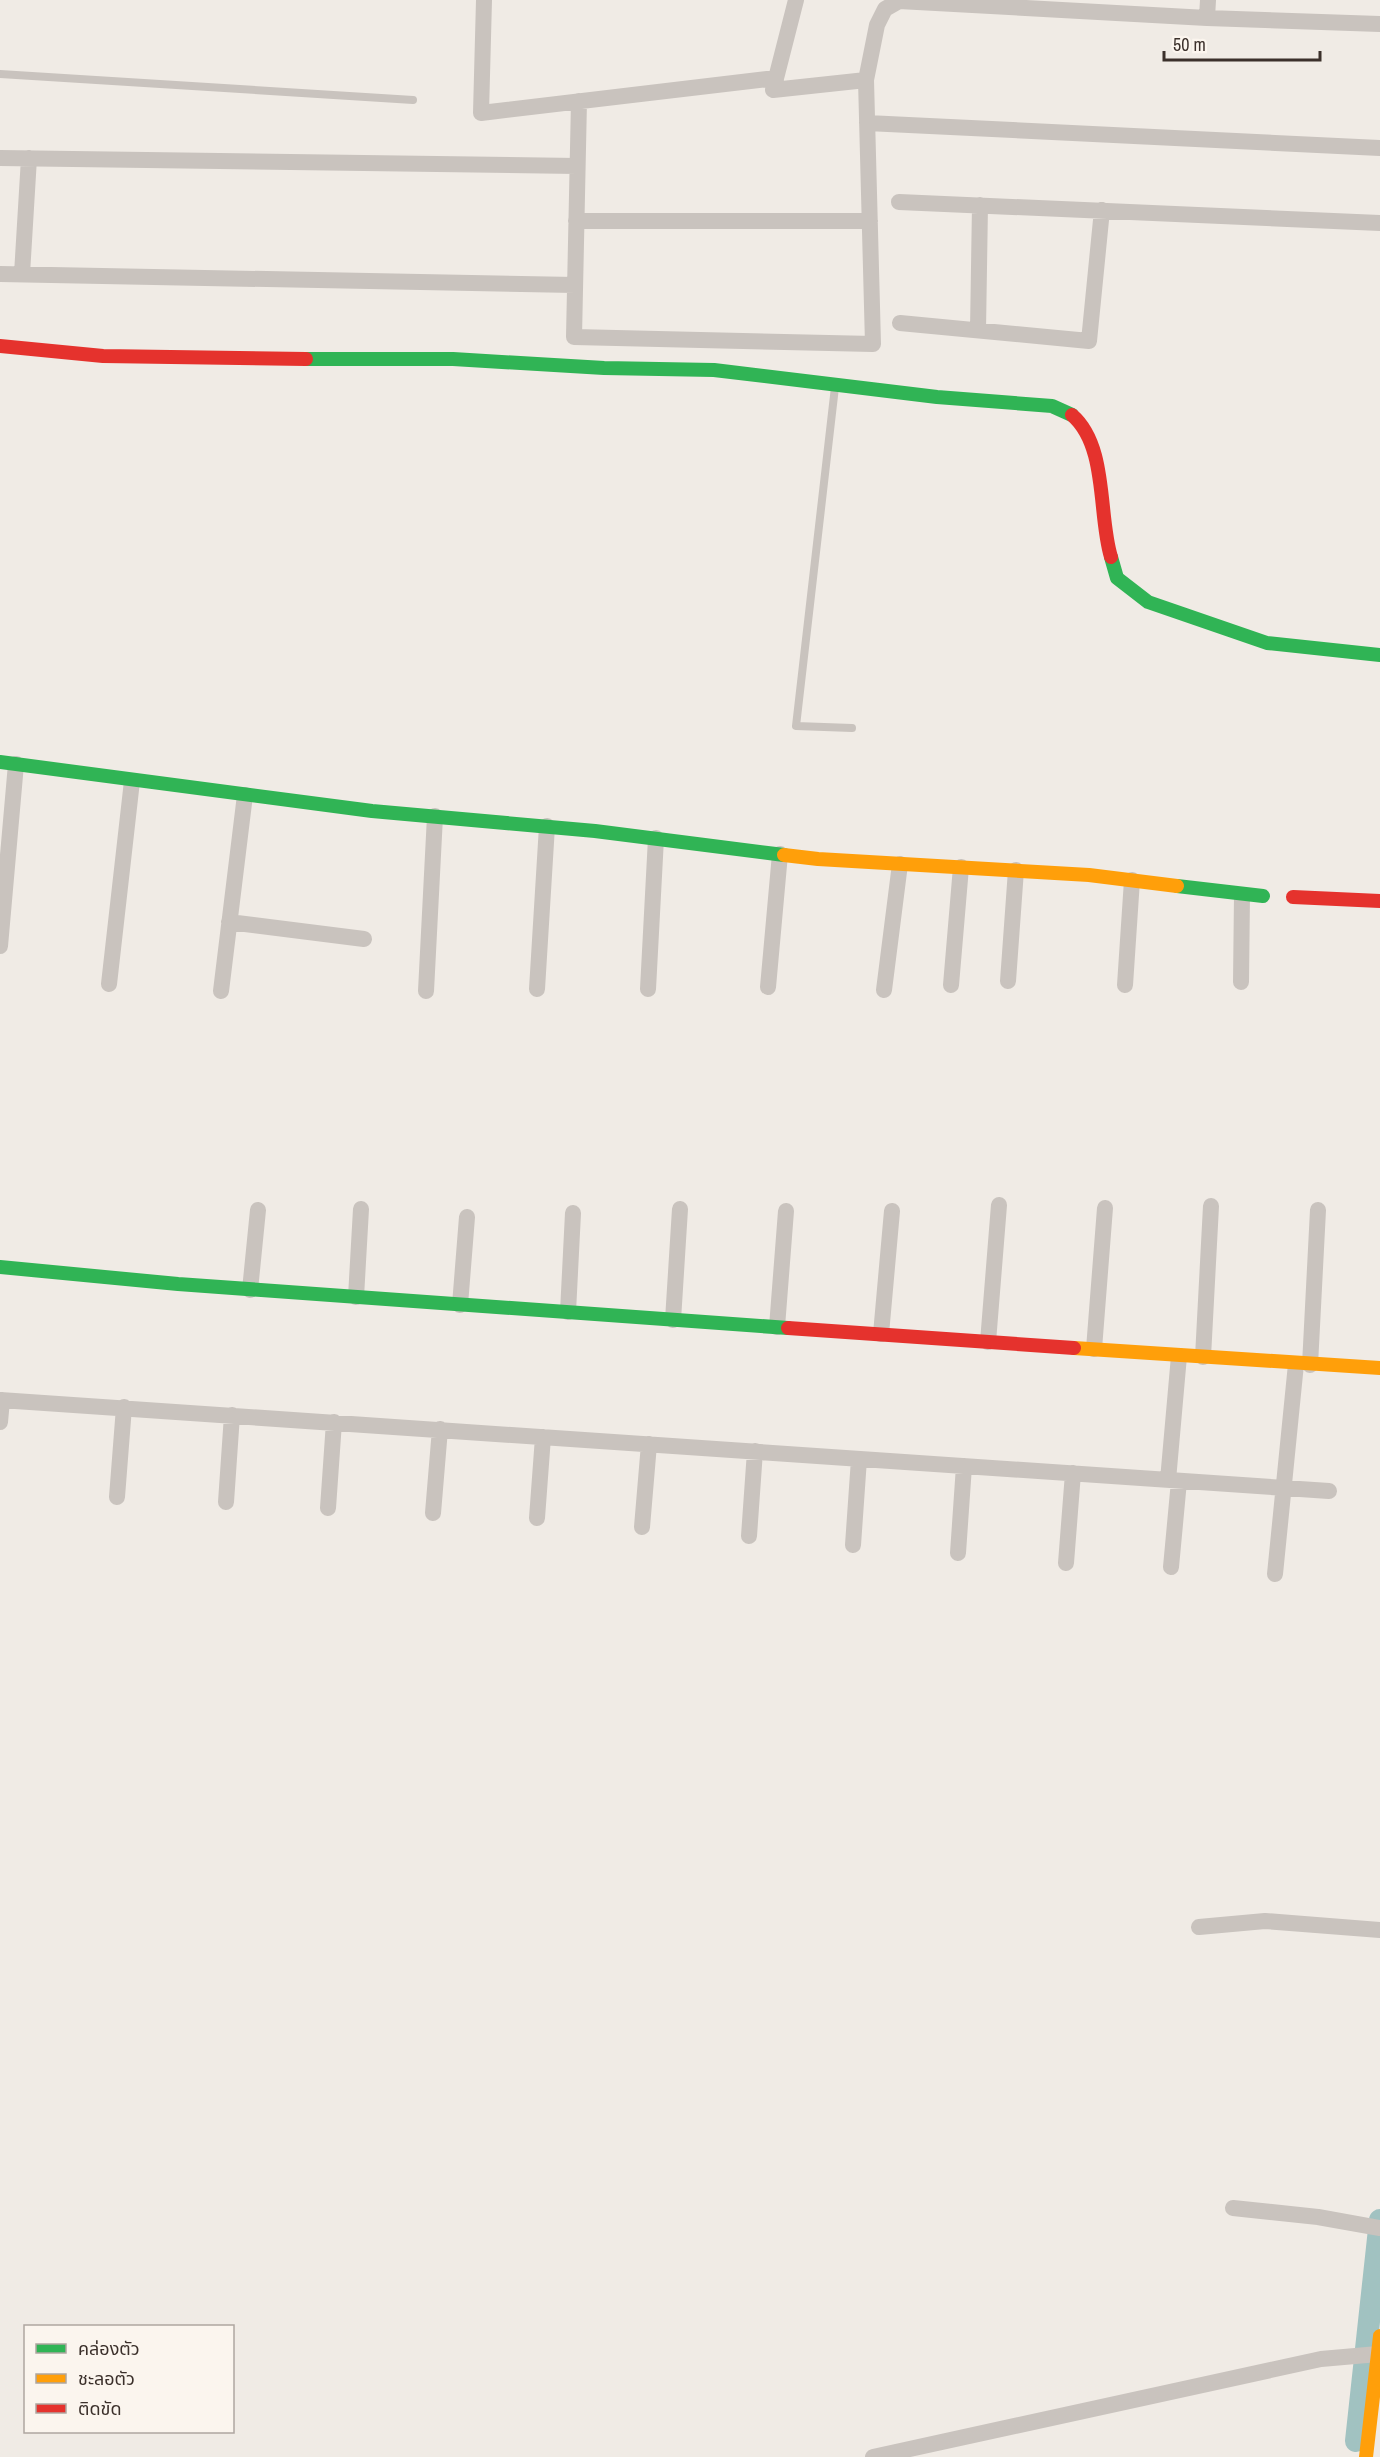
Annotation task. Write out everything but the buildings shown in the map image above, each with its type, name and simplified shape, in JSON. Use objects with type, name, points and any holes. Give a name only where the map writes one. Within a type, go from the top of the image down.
[{"type":"street","points":[[484,0],[481,113],[776,78]]},
{"type":"street","points":[[796,0],[773,90],[866,80]]},
{"type":"street","points":[[1207,18],[1208,0]]},
{"type":"street","points":[[579,101],[574,337],[873,344],[866,80],[877,25],[885,9],[899,1],[1207,18],[1380,24]]},
{"type":"street","points":[[867,123],[1380,147]]},
{"type":"street","points":[[0,158],[578,166]]},
{"type":"street","points":[[22,274],[29,158]]},
{"type":"street","points":[[899,202],[1380,223]]},
{"type":"street","points":[[978,330],[980,205]]},
{"type":"street","points":[[900,323],[1089,341],[1102,210]]},
{"type":"street","points":[[576,221],[870,221]]},
{"type":"street","points":[[0,274],[575,285]]},
{"type":"street","points":[[0,346],[103,356],[453,359],[604,368],[714,370],[937,397],[1052,406],[1071,414],[1079,421],[1091,444],[1098,471],[1109,551],[1117,578],[1148,602],[1267,643],[1380,655]]},
{"type":"street","points":[[0,946],[8,763],[245,795],[656,838],[818,859],[1089,875],[1263,896]]},
{"type":"street","points":[[110,984],[132,781]]},
{"type":"street","points":[[221,991],[245,795]]},
{"type":"street","points":[[426,991],[435,816]]},
{"type":"street","points":[[537,989],[547,826]]},
{"type":"street","points":[[648,989],[656,838]]},
{"type":"street","points":[[768,987],[780,854]]},
{"type":"street","points":[[884,990],[900,864]]},
{"type":"street","points":[[951,985],[962,867]]},
{"type":"street","points":[[1008,981],[1016,870]]},
{"type":"street","points":[[1125,985],[1132,880]]},
{"type":"street","points":[[1241,982],[1242,895]]},
{"type":"street","points":[[1293,897],[1380,901]]},
{"type":"street","points":[[229,922],[364,939]]},
{"type":"street","points":[[988,1342],[999,1205]]},
{"type":"street","points":[[1203,1357],[1211,1206]]},
{"type":"street","points":[[1094,1349],[1105,1208]]},
{"type":"street","points":[[356,1297],[362,1209]]},
{"type":"street","points":[[673,1320],[680,1209]]},
{"type":"street","points":[[1275,1575],[1283,1488],[1303,1364],[1318,1209]]},
{"type":"street","points":[[250,1290],[258,1210]]},
{"type":"street","points":[[777,1327],[786,1211]]},
{"type":"street","points":[[881,1334],[892,1211]]},
{"type":"street","points":[[567,1312],[573,1213]]},
{"type":"street","points":[[460,1305],[467,1217]]},
{"type":"street","points":[[0,1267],[250,1290],[1179,1356],[1380,1368]]},
{"type":"street","points":[[1171,1567],[1179,1356]]},
{"type":"street","points":[[0,1422],[1,1400],[1329,1491]]},
{"type":"street","points":[[117,1497],[124,1407]]},
{"type":"street","points":[[226,1502],[232,1415]]},
{"type":"street","points":[[328,1508],[334,1422]]},
{"type":"street","points":[[434,1513],[440,1429]]},
{"type":"street","points":[[537,1518],[543,1437]]},
{"type":"street","points":[[642,1527],[649,1444]]},
{"type":"street","points":[[749,1536],[755,1451]]},
{"type":"street","points":[[853,1545],[859,1459]]},
{"type":"street","points":[[958,1553],[964,1466]]},
{"type":"street","points":[[1066,1563],[1073,1473]]},
{"type":"street","points":[[1199,1927],[1265,1921],[1373,1930]]},
{"type":"street","points":[[1233,2208],[1318,2217],[1380,2229]]},
{"type":"street","points":[[1366,2457],[1376,2401],[1374,2354],[1380,2336]]},
{"type":"street","points":[[873,2457],[1321,2359],[1374,2354]]},
{"type":"lane","points":[[0,74],[413,100]]},
{"type":"lane","points":[[836,383],[796,726],[852,728]]},
{"type":"waterway","points":[[1356,2441],[1380,2220]]},
{"type":"traffic: fast","points":[[306,359],[453,359],[604,368],[714,370],[937,397],[1052,406],[1072,415]]},
{"type":"traffic: fast","points":[[1111,557],[1117,578],[1148,602],[1267,643],[1380,655]]},
{"type":"traffic: fast","points":[[0,762],[372,811],[595,831],[784,855]]},
{"type":"traffic: fast","points":[[1177,886],[1263,896]]},
{"type":"traffic: fast","points":[[0,1267],[178,1284],[788,1328]]},
{"type":"traffic: slow","points":[[784,855],[1089,875],[1177,886]]},
{"type":"traffic: slow","points":[[1074,1348],[1380,1368]]},
{"type":"traffic: slow","points":[[1366,2457],[1380,2336]]},
{"type":"traffic: jam","points":[[0,346],[103,356],[306,359]]},
{"type":"traffic: jam","points":[[1072,415],[1083,428],[1097,462],[1111,557]]},
{"type":"traffic: jam","points":[[1293,897],[1380,901]]},
{"type":"traffic: jam","points":[[788,1328],[1074,1348]]}]
